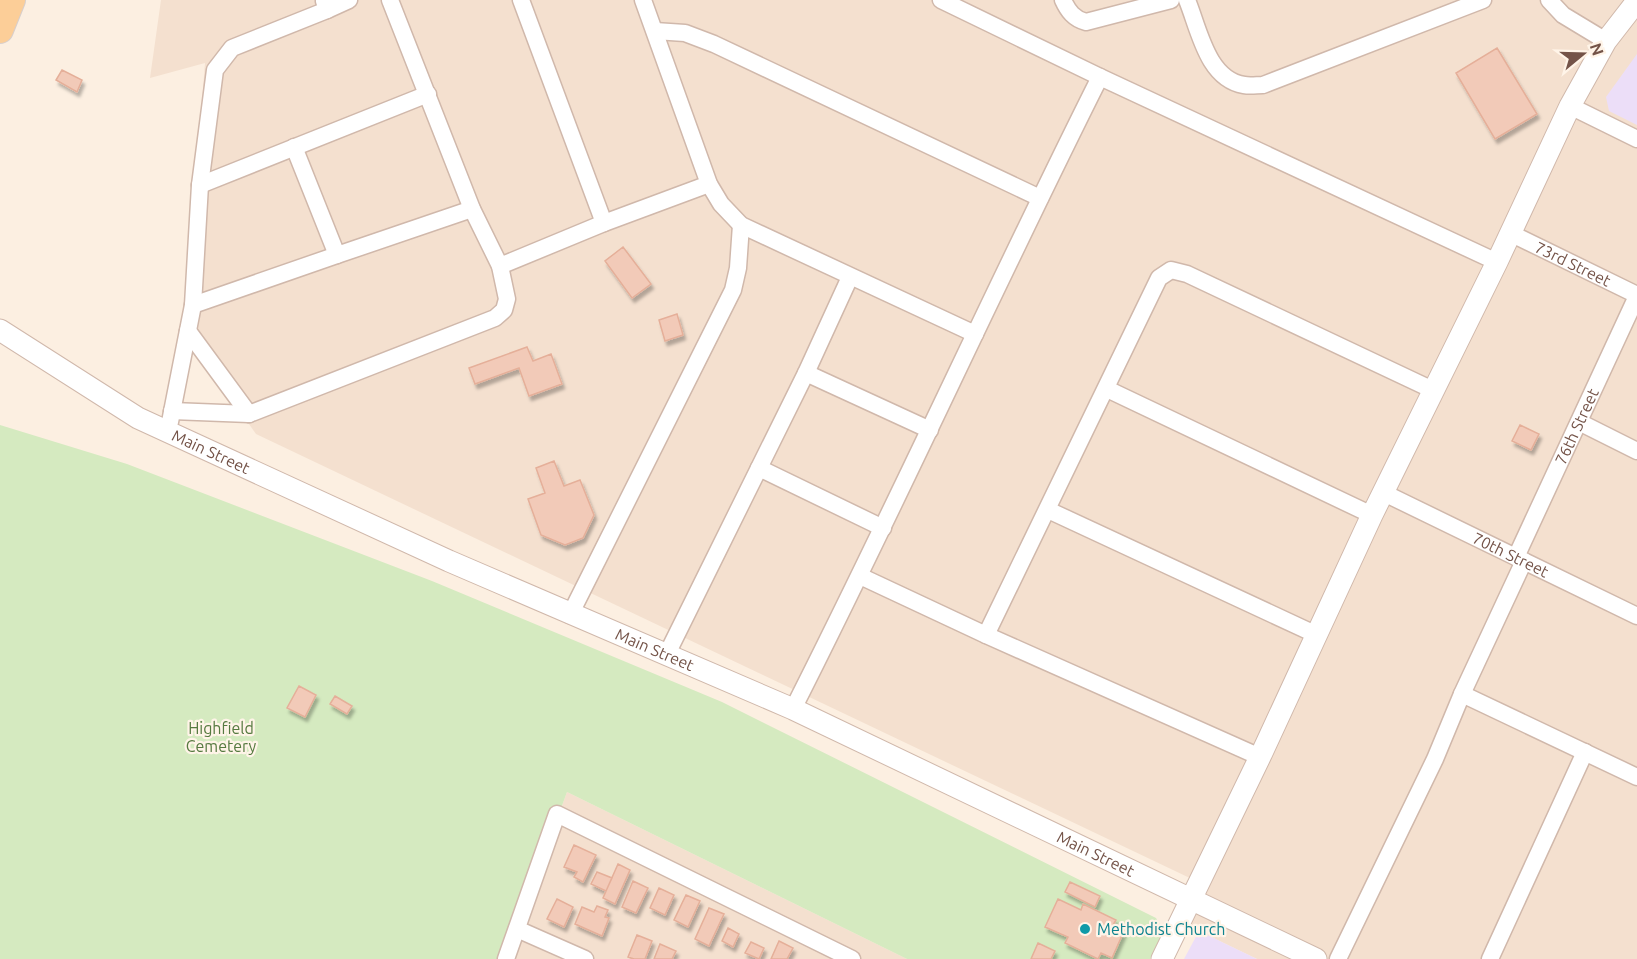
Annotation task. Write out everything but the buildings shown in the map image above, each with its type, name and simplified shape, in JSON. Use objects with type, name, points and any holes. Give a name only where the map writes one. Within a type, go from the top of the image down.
[{"type":"main road","points":[[0,30],[12,0]]},
{"type":"street","points":[[167,431],[193,305],[200,185],[215,70],[232,48],[325,5],[348,0]]},
{"type":"street","points":[[172,411],[249,414],[495,318],[504,310],[507,299],[500,266],[472,209],[390,0]]},
{"type":"street","points":[[521,0],[604,222]]},
{"type":"street","points":[[643,0],[709,184],[721,204],[741,225],[975,334]]},
{"type":"street","points":[[941,0],[1100,77],[1497,262]]},
{"type":"street","points":[[1063,0],[1068,10],[1078,20],[1086,22],[1171,0]]},
{"type":"street","points":[[1187,0],[1211,61],[1223,76],[1243,85],[1263,85],[1483,0]]},
{"type":"street","points":[[1549,0],[1563,15],[1606,41]]},
{"type":"street","points":[[1162,959],[1260,757],[1372,515],[1435,391],[1570,106],[1606,41],[1637,1]]},
{"type":"street","points":[[655,31],[685,33],[714,44],[1040,198]]},
{"type":"street","points":[[793,709],[860,576],[1100,77]]},
{"type":"street","points":[[200,185],[428,94]]},
{"type":"street","points":[[1570,106],[1637,139]]},
{"type":"street","points":[[294,147],[337,255]]},
{"type":"street","points":[[500,266],[604,222],[709,184]]},
{"type":"street","points":[[193,305],[472,209]]},
{"type":"street","points":[[570,615],[733,290],[738,268],[741,225]]},
{"type":"street","name":"73rd Street","points":[[1510,233],[1637,296]]},
{"type":"street","points":[[986,635],[1159,278],[1170,270],[1187,274],[1435,391]]},
{"type":"street","points":[[666,656],[806,373],[850,277]]},
{"type":"street","name":"76th Street","points":[[1338,959],[1435,759],[1578,422],[1637,296]]},
{"type":"street","name":"Main Street","points":[[0,330],[138,418],[570,615],[793,709],[1316,959]]},
{"type":"street","points":[[188,331],[249,414]]},
{"type":"street","points":[[806,373],[930,430]]},
{"type":"street","points":[[1107,389],[1372,515]]},
{"type":"street","points":[[1578,422],[1637,450]]},
{"type":"street","points":[[759,468],[883,528]]},
{"type":"street","name":"70th Street","points":[[1384,493],[1637,616]]},
{"type":"street","points":[[1048,510],[1317,635]]},
{"type":"street","points":[[860,576],[986,635],[1260,757]]},
{"type":"street","points":[[1462,694],[1637,777]]},
{"type":"street","points":[[1490,959],[1585,752]]},
{"type":"street","points":[[506,959],[557,814],[852,959]]},
{"type":"street","points":[[517,929],[585,959]]},
{"type":"shaded area","points":[[161,0],[1637,0],[1637,959],[1257,959],[1176,920],[1194,880],[256,434],[184,332],[205,63],[150,78]]},
{"type":"shaded area","points":[[1637,54],[1637,125],[1609,111],[1606,97]]},
{"type":"shaded area","points":[[567,792],[907,959],[506,959]]},
{"type":"shaded area","points":[[1199,931],[1257,959],[1184,959]]},
{"type":"green space","name":"Highfield Cemetery","points":[[0,425],[127,464],[432,581],[722,702],[1156,918],[1164,932],[1150,959],[907,959],[567,792],[506,959],[0,959]]},
{"type":"place","name":"Methodist Church","points":[[1085,929]]}]
